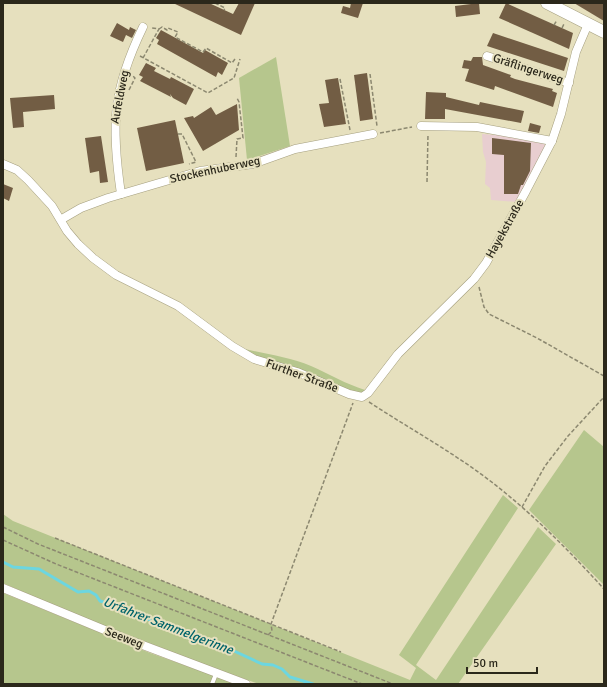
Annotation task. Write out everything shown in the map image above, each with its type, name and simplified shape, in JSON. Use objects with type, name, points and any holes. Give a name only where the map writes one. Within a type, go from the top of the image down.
[{"type":"main road","points":[[552,4],[604,32]]},
{"type":"street","name":"Hayekstraße","points":[[359,397],[368,393],[412,340],[474,279],[486,263],[552,141],[580,39],[588,24]]},
{"type":"street","name":"Aufeldweg","points":[[121,194],[114,136],[115,116],[124,72],[143,27]]},
{"type":"street","name":"Gräflingerweg","points":[[487,56],[569,83]]},
{"type":"street","points":[[424,126],[477,127],[552,141]]},
{"type":"street","name":"Stockenhuberweg","points":[[62,219],[81,208],[121,194],[200,171],[253,164],[295,150],[373,134]]},
{"type":"street","name":"Further Straße","points":[[3,164],[17,170],[28,180],[62,219],[68,231],[78,244],[106,269],[129,283],[178,306],[244,354],[254,359],[303,374],[359,397]]},
{"type":"street","name":"Seeweg","points":[[3,588],[58,612],[216,674],[246,684]]},
{"type":"lane","points":[[212,684],[216,674]]},
{"type":"path","points":[[215,3],[225,8],[224,10]]},
{"type":"path","points":[[143,27],[145,25],[159,29],[162,27],[167,30],[168,28],[178,32],[176,37],[203,52],[206,48],[232,63],[235,59]]},
{"type":"path","points":[[143,58],[159,29]]},
{"type":"path","points":[[138,55],[208,93],[234,78],[240,59]]},
{"type":"path","points":[[126,95],[135,78],[130,74]]},
{"type":"path","points":[[370,74],[378,133],[424,126],[427,182]]},
{"type":"path","points":[[340,79],[351,138]]},
{"type":"path","points":[[235,166],[237,138],[243,138],[239,102],[237,98]]},
{"type":"path","points":[[178,134],[182,134],[196,162],[188,164]]},
{"type":"path","points":[[474,279],[478,285],[484,307],[489,314],[537,338],[604,376]]},
{"type":"path","points":[[268,635],[272,628],[271,624],[359,397],[475,469],[522,508],[604,589]]},
{"type":"path","points":[[522,508],[546,466],[568,436],[604,397]]},
{"type":"path","points":[[3,527],[38,544],[393,684]]},
{"type":"path","points":[[55,538],[341,652]]},
{"type":"path","points":[[3,540],[56,564],[362,684]]},
{"type":"shaded area","points":[[482,134],[510,136],[541,141],[546,146],[518,202],[491,200],[490,188],[485,184],[486,162],[483,152]]},
{"type":"green space","points":[[276,57],[290,146],[247,160],[239,78]]},
{"type":"green space","points":[[238,347],[284,357],[311,366],[365,390],[361,393],[353,393],[253,356]]},
{"type":"green space","points":[[584,430],[604,447],[604,585],[529,510]]},
{"type":"green space","points":[[503,495],[518,508],[416,665],[436,680],[538,527],[556,544],[458,684],[259,684],[74,614],[3,583],[3,514],[13,521],[410,680],[416,668],[399,655]]},
{"type":"green space","points":[[3,593],[150,653],[237,684],[3,684]]},
{"type":"building","points":[[173,3],[209,3],[233,14],[239,3],[255,3],[241,35]]},
{"type":"building","points":[[351,3],[363,3],[358,18],[341,13],[343,6],[350,8]]},
{"type":"building","points":[[479,3],[480,14],[456,17],[455,6]]},
{"type":"building","points":[[506,3],[573,33],[569,49],[499,18]]},
{"type":"building","points":[[574,3],[604,3],[604,21]]},
{"type":"building","points":[[117,23],[129,30],[130,27],[136,30],[132,38],[126,35],[123,42],[110,36]]},
{"type":"building","points":[[161,30],[203,53],[205,50],[228,63],[222,75],[218,72],[216,77],[157,44],[159,40],[156,38]]},
{"type":"building","points":[[493,33],[568,58],[564,71],[487,46]]},
{"type":"building","points":[[473,57],[482,57],[483,65],[511,75],[510,77],[515,79],[553,89],[552,91],[557,93],[553,107],[495,86],[494,90],[465,81],[469,69],[462,68],[464,60],[471,61]]},
{"type":"building","points":[[146,63],[156,68],[154,71],[170,79],[171,77],[194,89],[186,105],[173,98],[170,94],[171,97],[140,81],[143,77],[139,75]]},
{"type":"building","points":[[367,73],[373,119],[360,121],[354,75]]},
{"type":"building","points":[[338,78],[346,124],[324,127],[319,104],[329,103],[325,80]]},
{"type":"building","points":[[426,92],[446,93],[446,97],[479,105],[480,102],[524,111],[521,123],[445,109],[445,119],[425,119]]},
{"type":"building","points":[[54,95],[55,109],[23,112],[24,127],[13,128],[10,98]]},
{"type":"building","points":[[237,104],[239,130],[203,151],[184,118],[193,116],[194,118],[211,107],[216,115]]},
{"type":"building","points":[[175,120],[184,163],[146,171],[137,128]]},
{"type":"building","points":[[530,123],[541,126],[539,133],[528,131]]},
{"type":"building","points":[[101,136],[108,182],[100,183],[99,171],[90,173],[85,138]]},
{"type":"building","points":[[492,138],[531,143],[530,171],[523,185],[521,185],[518,194],[504,194],[504,155],[492,154]]},
{"type":"building","points":[[3,184],[13,188],[9,201],[3,198]]},
{"type":"waterway","name":"Urfahrer Sammelgerinne","points":[[3,562],[13,567],[39,569],[78,592],[89,591],[96,595],[100,601],[118,606],[163,626],[180,628],[198,640],[209,644],[221,645],[262,664],[273,665],[282,669],[290,677],[313,684]]}]
